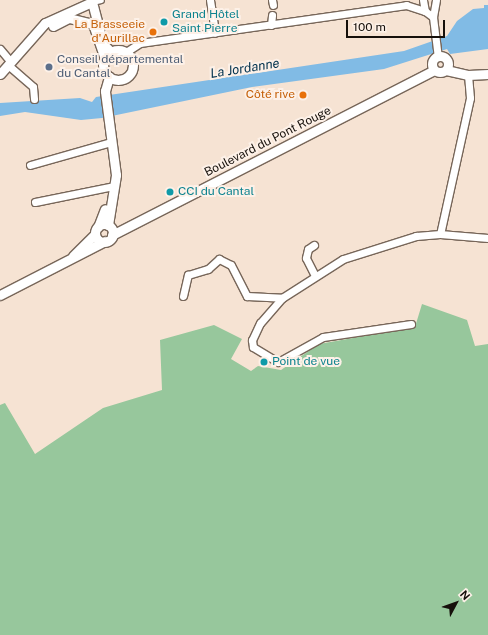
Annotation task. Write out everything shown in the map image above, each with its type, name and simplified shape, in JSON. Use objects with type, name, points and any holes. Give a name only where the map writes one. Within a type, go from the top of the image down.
[{"type":"main road","points":[[0,74],[45,23],[96,1],[103,44],[108,55],[103,68],[109,77],[117,80],[130,75],[133,62],[126,52],[108,55]]},
{"type":"main road","points":[[9,63],[44,31],[69,18],[93,24],[108,55]]},
{"type":"main road","points":[[446,70],[448,62],[438,54],[432,62],[434,70],[446,70],[468,75],[488,74]]},
{"type":"main road","name":"Boulevard du Pont Rouge","points":[[0,295],[105,241],[112,235],[434,70]]},
{"type":"main road","points":[[109,77],[105,91],[116,178],[109,215]]},
{"type":"main road","points":[[111,141],[108,225],[112,235]]},
{"type":"main road","points":[[110,167],[116,178]]},
{"type":"main road","points":[[71,258],[96,230],[110,187]]},
{"type":"main road","points":[[96,230],[108,225]]},
{"type":"main road","points":[[96,230],[105,241]]},
{"type":"street","points":[[210,0],[215,33]]},
{"type":"street","points":[[423,0],[425,11]]},
{"type":"street","points":[[436,0],[433,17],[438,54]]},
{"type":"street","points":[[126,52],[140,43],[414,3],[433,17]]},
{"type":"street","points":[[271,25],[272,15]]},
{"type":"street","points":[[0,48],[9,63],[32,87],[34,98]]},
{"type":"street","points":[[440,234],[470,98],[468,75]]},
{"type":"street","points":[[30,165],[111,141]]},
{"type":"street","points":[[35,202],[110,187]]},
{"type":"street","points":[[411,324],[323,337],[278,362],[253,347],[252,340],[260,324],[282,298],[343,259],[416,236],[440,234],[488,238]]},
{"type":"street","points":[[314,245],[308,249],[306,258],[315,276]]},
{"type":"street","points":[[184,296],[188,275],[208,269],[219,259],[231,265],[247,296],[282,298]]},
{"type":"green space","points":[[422,304],[467,320],[475,346],[488,344],[488,635],[0,635],[0,405],[5,403],[35,454],[103,408],[162,390],[160,340],[214,325],[242,339],[231,359],[251,371],[258,366],[281,370],[319,344],[415,327]]},
{"type":"water","points":[[484,5],[488,5],[488,49],[450,54],[447,49],[384,69],[252,87],[102,118],[81,120],[25,112],[0,116],[0,103],[80,98],[92,102],[96,97],[404,51],[447,36],[457,21],[473,9],[484,8]]},
{"type":"place","name":"Grand Hôtel Saint Pierre","points":[[164,22]]},
{"type":"place","name":"La Brasseeie d'Aurillac","points":[[153,32]]},
{"type":"place","name":"Conseil départemental du Cantal","points":[[49,67]]},
{"type":"place","name":"Côté rive","points":[[303,95]]},
{"type":"place","name":"CCI du Cantal","points":[[170,192]]},
{"type":"place","name":"Point de vue","points":[[264,362]]},
{"type":"water label","name":"La Jordanne","points":[[245,69]]}]
